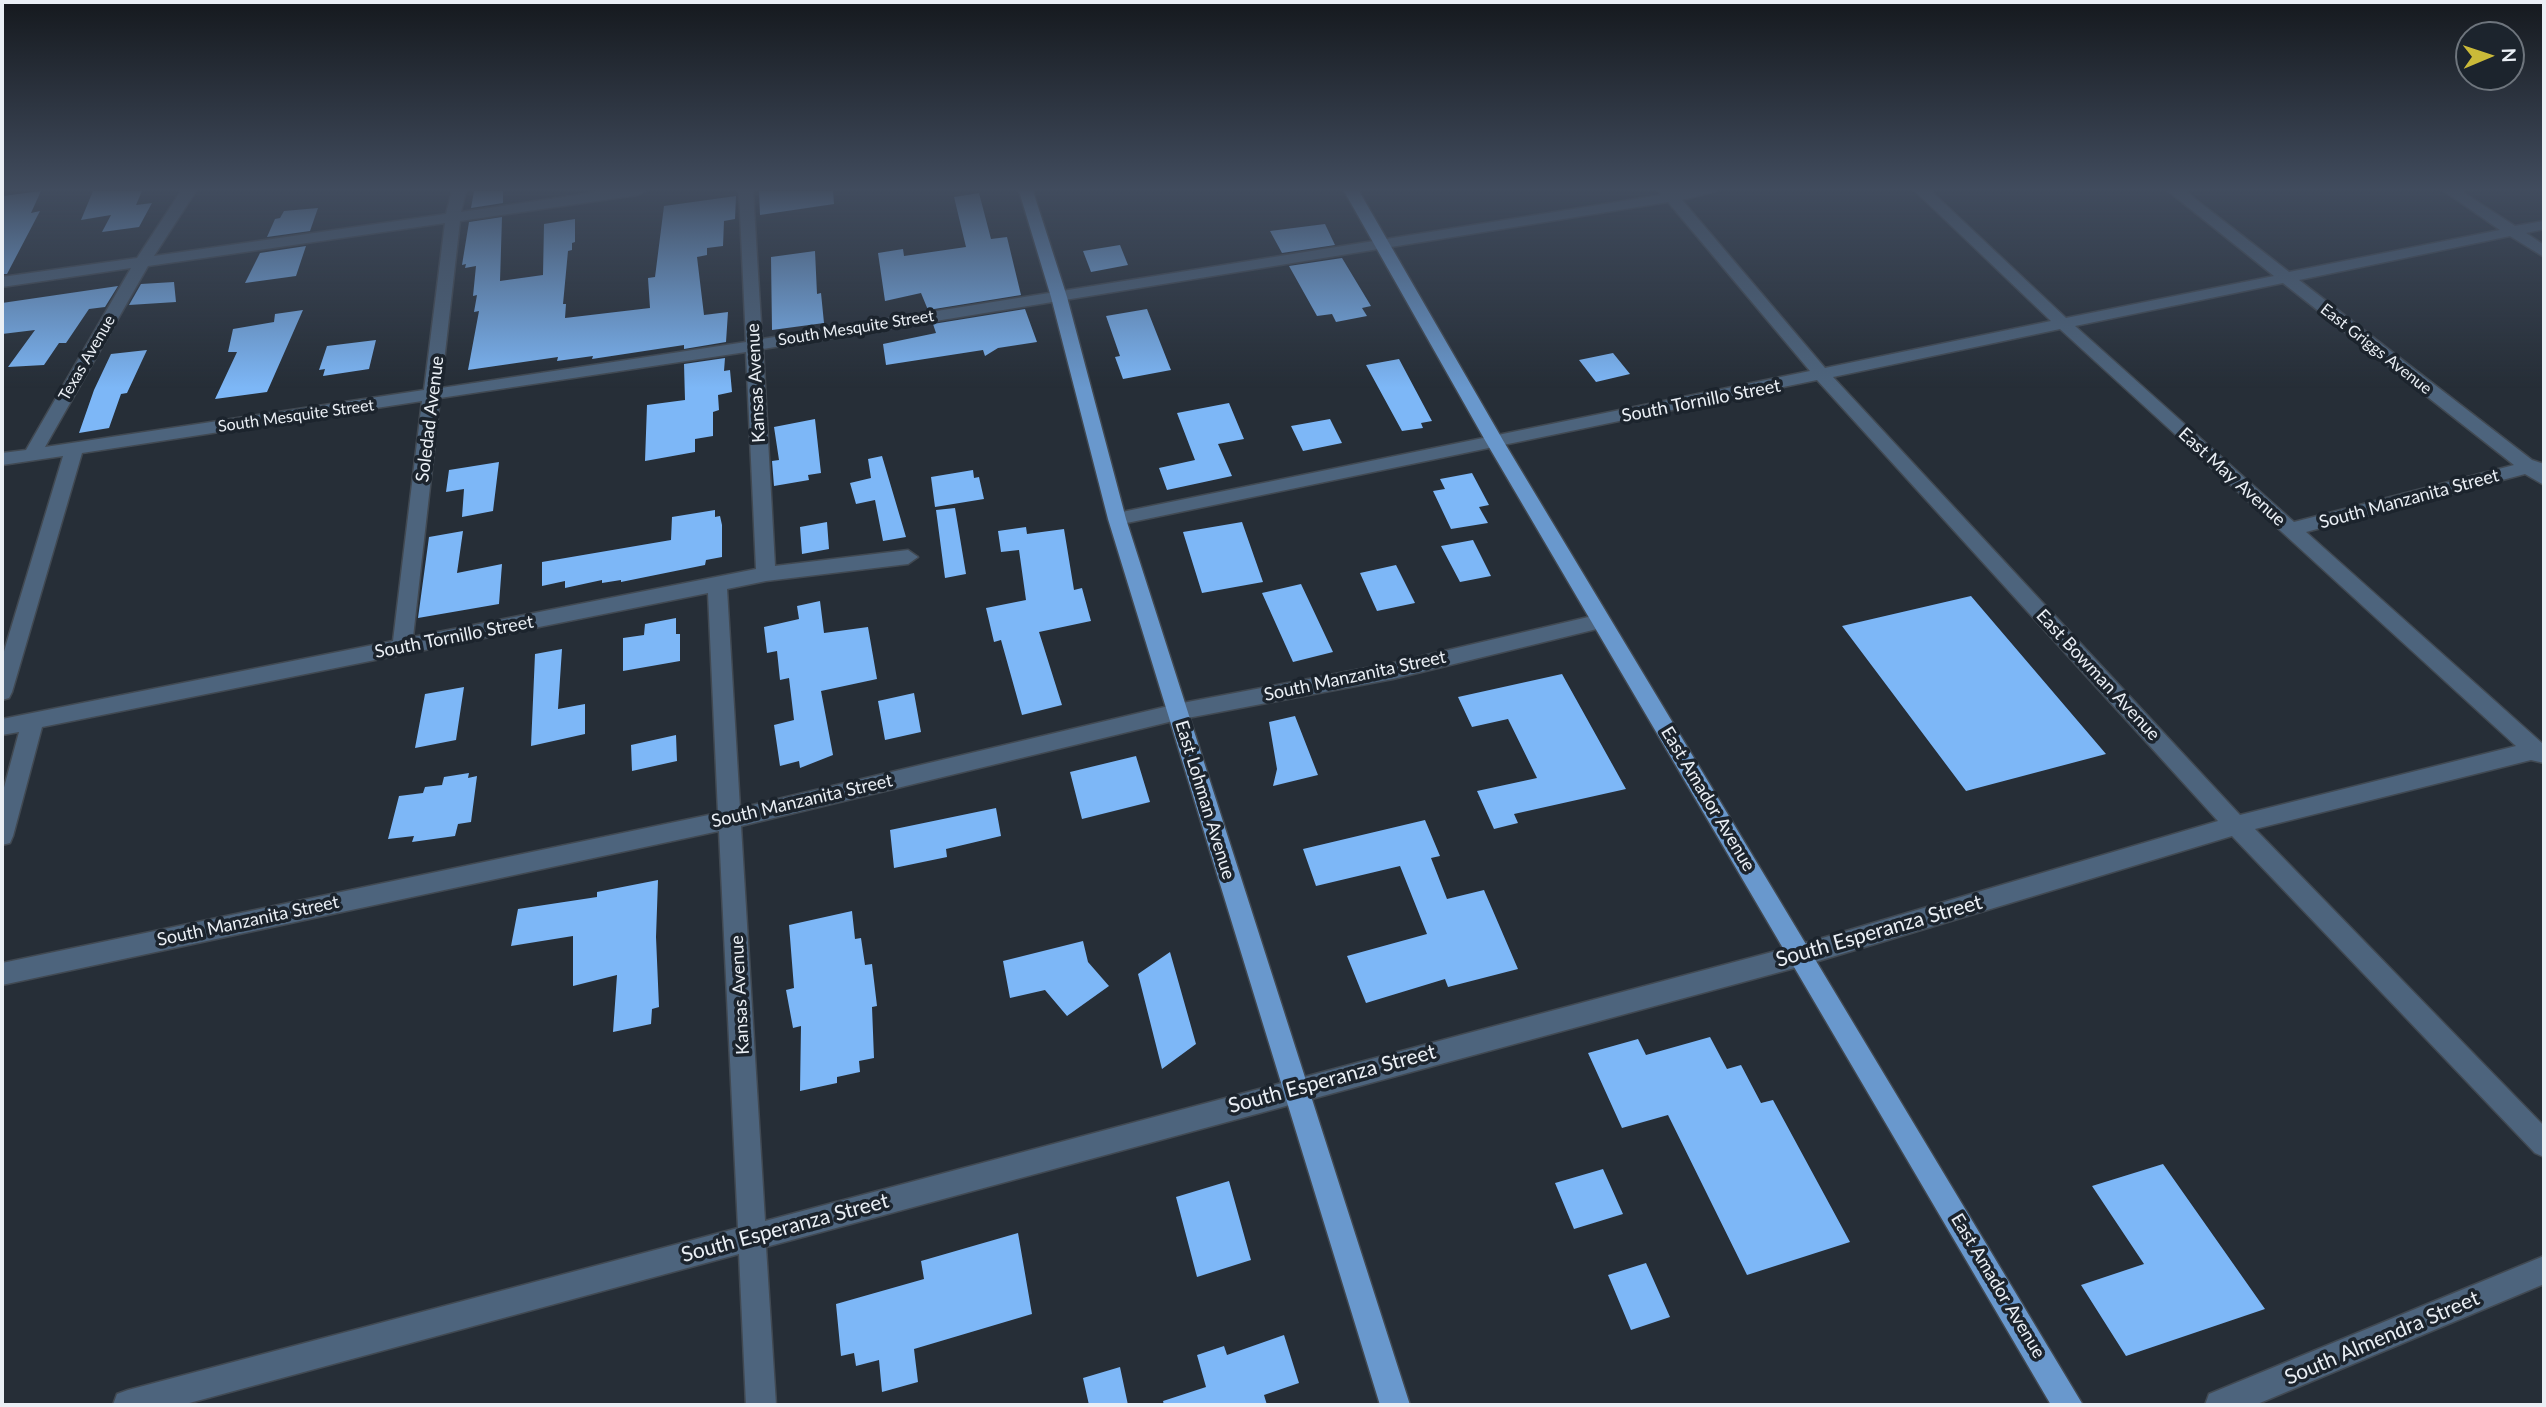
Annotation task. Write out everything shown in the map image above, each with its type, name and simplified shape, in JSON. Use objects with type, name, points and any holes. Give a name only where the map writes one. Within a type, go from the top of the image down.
[{"type":"main road","name":"East Lohman Avenue","points":[[1046,257],[1117,519],[1395,1405]]},
{"type":"main road","name":"East Amador Avenue","points":[[1390,257],[1495,442],[2068,1405]]},
{"type":"street","name":"Texas Avenue","points":[[32,454],[146,257]]},
{"type":"street","points":[[2,282],[178,257]]},
{"type":"street","name":"Soledad Avenue","points":[[402,647],[449,257]]},
{"type":"street","name":"Kansas Avenue","points":[[750,257],[766,574]]},
{"type":"street","name":"South Mesquite Street","points":[[2,459],[434,396],[1316,257]]},
{"type":"street","name":"East Bowman Avenue","points":[[1721,257],[1823,376],[2236,825],[2544,1144]]},
{"type":"street","name":"East May Avenue","points":[[1992,257],[2540,755]]},
{"type":"street","name":"East Griggs Avenue","points":[[2257,257],[2536,465],[2544,479]]},
{"type":"street","name":"South Tornillo Street","points":[[1117,519],[1823,376],[2062,323],[2390,257]]},
{"type":"street","points":[[2,692],[74,449]]},
{"type":"street","name":"South Manzanita Street","points":[[2290,530],[2536,465]]},
{"type":"street","name":"South Tornillo Street","points":[[2,726],[766,574],[908,558]]},
{"type":"street","name":"Kansas Avenue","points":[[717,584],[761,1405]]},
{"type":"street","name":"South Manzanita Street","points":[[2,974],[731,819],[1177,712],[1393,671],[1601,621]]},
{"type":"street","points":[[2,836],[33,720]]},
{"type":"street","name":"South Esperanza Street","points":[[128,1405],[1295,1089],[1802,955],[2236,825],[2540,755]]},
{"type":"street","name":"South Almendra Street","points":[[2220,1405],[2544,1270]]},
{"type":"building","points":[[2,257],[16,257],[7,274],[2,274]]},
{"type":"building","points":[[258,257],[302,257],[296,276],[245,283]]},
{"type":"building","points":[[463,257],[501,257],[500,281],[543,275],[543,257],[567,257],[563,304],[566,304],[565,318],[650,308],[648,278],[655,277],[658,257],[699,257],[704,315],[728,312],[726,342],[684,349],[684,345],[592,359],[593,356],[557,361],[558,357],[468,370],[479,311],[474,312],[477,295],[473,296],[476,266],[465,268],[466,264],[462,265]]},
{"type":"building","points":[[771,257],[815,257],[817,294],[821,293],[824,323],[772,330]]},
{"type":"building","points":[[879,257],[1012,257],[1021,295],[928,310],[921,293],[885,301]]},
{"type":"building","points":[[1085,257],[1125,257],[1128,265],[1091,272]]},
{"type":"building","points":[[1342,258],[1371,306],[1362,308],[1367,316],[1336,322],[1332,314],[1317,316],[1289,266]]},
{"type":"building","points":[[174,282],[176,302],[129,305],[141,284]]},
{"type":"building","points":[[118,286],[105,307],[89,309],[66,343],[59,343],[44,365],[8,367],[35,330],[2,334],[2,303]]},
{"type":"building","points":[[1025,309],[1037,342],[998,348],[985,356],[983,350],[886,365],[883,344],[936,333],[933,324]]},
{"type":"building","points":[[1147,309],[1171,370],[1123,379],[1115,357],[1120,356],[1106,316]]},
{"type":"building","points":[[303,310],[267,392],[215,399],[237,352],[228,352],[233,329],[274,322],[275,314]]},
{"type":"building","points":[[376,340],[369,369],[323,376],[325,369],[319,370],[327,346]]},
{"type":"building","points":[[147,350],[127,393],[121,394],[109,428],[79,433],[94,390],[111,354]]},
{"type":"building","points":[[1613,353],[1630,374],[1596,382],[1579,360]]},
{"type":"building","points":[[725,358],[724,371],[730,370],[732,392],[718,395],[719,410],[713,412],[713,436],[695,439],[695,452],[645,461],[647,405],[685,400],[684,364]]},
{"type":"building","points":[[1399,359],[1432,421],[1421,423],[1423,428],[1402,431],[1366,365]]},
{"type":"building","points":[[1229,403],[1244,439],[1218,444],[1232,476],[1167,490],[1159,468],[1195,460],[1177,413]]},
{"type":"building","points":[[815,419],[821,473],[808,475],[809,480],[774,486],[772,461],[779,460],[774,427]]},
{"type":"building","points":[[1330,419],[1342,443],[1303,451],[1291,426]]},
{"type":"building","points":[[882,456],[906,537],[883,541],[875,500],[856,504],[850,483],[871,478],[868,459]]},
{"type":"building","points":[[499,462],[493,511],[462,517],[464,489],[446,492],[449,470]]},
{"type":"building","points":[[973,470],[974,478],[979,477],[984,499],[935,507],[931,477]]},
{"type":"building","points":[[1472,473],[1489,505],[1479,507],[1488,523],[1451,529],[1433,491],[1445,489],[1440,479]]},
{"type":"building","points":[[955,508],[966,574],[945,578],[936,510]]},
{"type":"building","points":[[715,510],[715,517],[720,516],[722,525],[722,557],[706,560],[705,565],[621,582],[602,583],[602,580],[565,588],[565,581],[542,586],[542,562],[671,540],[672,517]]},
{"type":"building","points":[[827,522],[829,549],[802,554],[800,527]]},
{"type":"building","points":[[1242,522],[1263,582],[1202,593],[1183,532]]},
{"type":"building","points":[[1026,527],[1027,534],[1064,529],[1074,590],[1082,588],[1091,621],[1039,632],[1062,705],[1022,715],[1001,640],[994,642],[986,608],[1026,600],[1019,550],[1001,552],[998,531]]},
{"type":"building","points":[[463,531],[457,573],[502,564],[499,604],[418,618],[429,537]]},
{"type":"building","points":[[1473,540],[1491,576],[1460,582],[1441,546]]},
{"type":"building","points":[[1396,565],[1415,603],[1377,611],[1360,573]]},
{"type":"building","points":[[1301,584],[1333,652],[1293,662],[1262,593]]},
{"type":"building","points":[[1971,596],[2106,754],[1966,791],[1842,626]]},
{"type":"building","points":[[820,601],[824,633],[868,627],[877,679],[821,691],[833,755],[800,768],[799,761],[780,766],[774,725],[794,720],[789,678],[780,680],[777,651],[767,653],[764,627],[799,619],[797,606]]},
{"type":"building","points":[[676,618],[676,634],[680,634],[680,661],[623,671],[623,638],[644,635],[645,624]]},
{"type":"building","points":[[562,649],[558,709],[585,704],[585,734],[531,746],[535,654]]},
{"type":"building","points":[[1562,674],[1626,789],[1514,814],[1518,823],[1494,829],[1477,791],[1537,778],[1508,719],[1472,727],[1458,697]]},
{"type":"building","points":[[464,687],[456,740],[415,748],[425,694]]},
{"type":"building","points":[[914,693],[921,732],[885,740],[878,701]]},
{"type":"building","points":[[1295,716],[1318,775],[1273,786],[1277,769],[1269,722]]},
{"type":"building","points":[[676,735],[677,761],[632,771],[631,745]]},
{"type":"building","points":[[1136,756],[1150,802],[1082,819],[1070,772]]},
{"type":"building","points":[[469,773],[468,778],[477,776],[471,822],[458,824],[455,836],[412,842],[414,836],[388,839],[399,796],[423,793],[425,787],[442,785],[444,777]]},
{"type":"building","points":[[996,808],[1001,836],[946,849],[947,857],[894,868],[890,830]]},
{"type":"building","points":[[1425,820],[1440,856],[1431,858],[1447,899],[1484,890],[1518,969],[1448,987],[1445,979],[1366,1003],[1347,956],[1427,934],[1400,866],[1316,886],[1303,849]]},
{"type":"building","points":[[658,880],[656,937],[659,1007],[652,1009],[651,1024],[613,1032],[617,975],[573,986],[573,936],[511,946],[518,909],[597,897],[597,892]]},
{"type":"building","points":[[852,911],[855,939],[861,938],[865,965],[872,964],[877,1006],[872,1007],[874,1058],[859,1061],[860,1072],[837,1077],[837,1083],[800,1091],[801,1026],[793,1028],[786,990],[794,988],[789,925]]},
{"type":"building","points":[[1083,941],[1088,962],[1109,986],[1067,1016],[1045,990],[1010,998],[1003,961]]},
{"type":"building","points":[[1170,952],[1196,1044],[1162,1069],[1138,974]]},
{"type":"building","points":[[1710,1037],[1727,1069],[1741,1065],[1761,1103],[1773,1100],[1850,1242],[1747,1275],[1668,1115],[1622,1128],[1588,1053],[1638,1039],[1646,1055]]},
{"type":"building","points":[[2163,1164],[2265,1309],[2126,1356],[2081,1285],[2144,1264],[2092,1186]]},
{"type":"building","points":[[1603,1169],[1623,1214],[1574,1229],[1555,1183]]},
{"type":"building","points":[[1229,1181],[1251,1260],[1197,1277],[1176,1197]]},
{"type":"building","points":[[1018,1233],[1032,1314],[914,1349],[918,1382],[882,1392],[879,1360],[856,1366],[854,1353],[841,1356],[836,1304],[924,1279],[921,1261]]},
{"type":"building","points":[[1646,1263],[1670,1317],[1631,1330],[1608,1275]]},
{"type":"building","points":[[1284,1335],[1299,1383],[1264,1395],[1267,1405],[1164,1405],[1163,1401],[1206,1387],[1197,1355],[1224,1346],[1227,1355]]},
{"type":"building","points":[[1120,1367],[1128,1405],[1089,1405],[1083,1378]]}]
